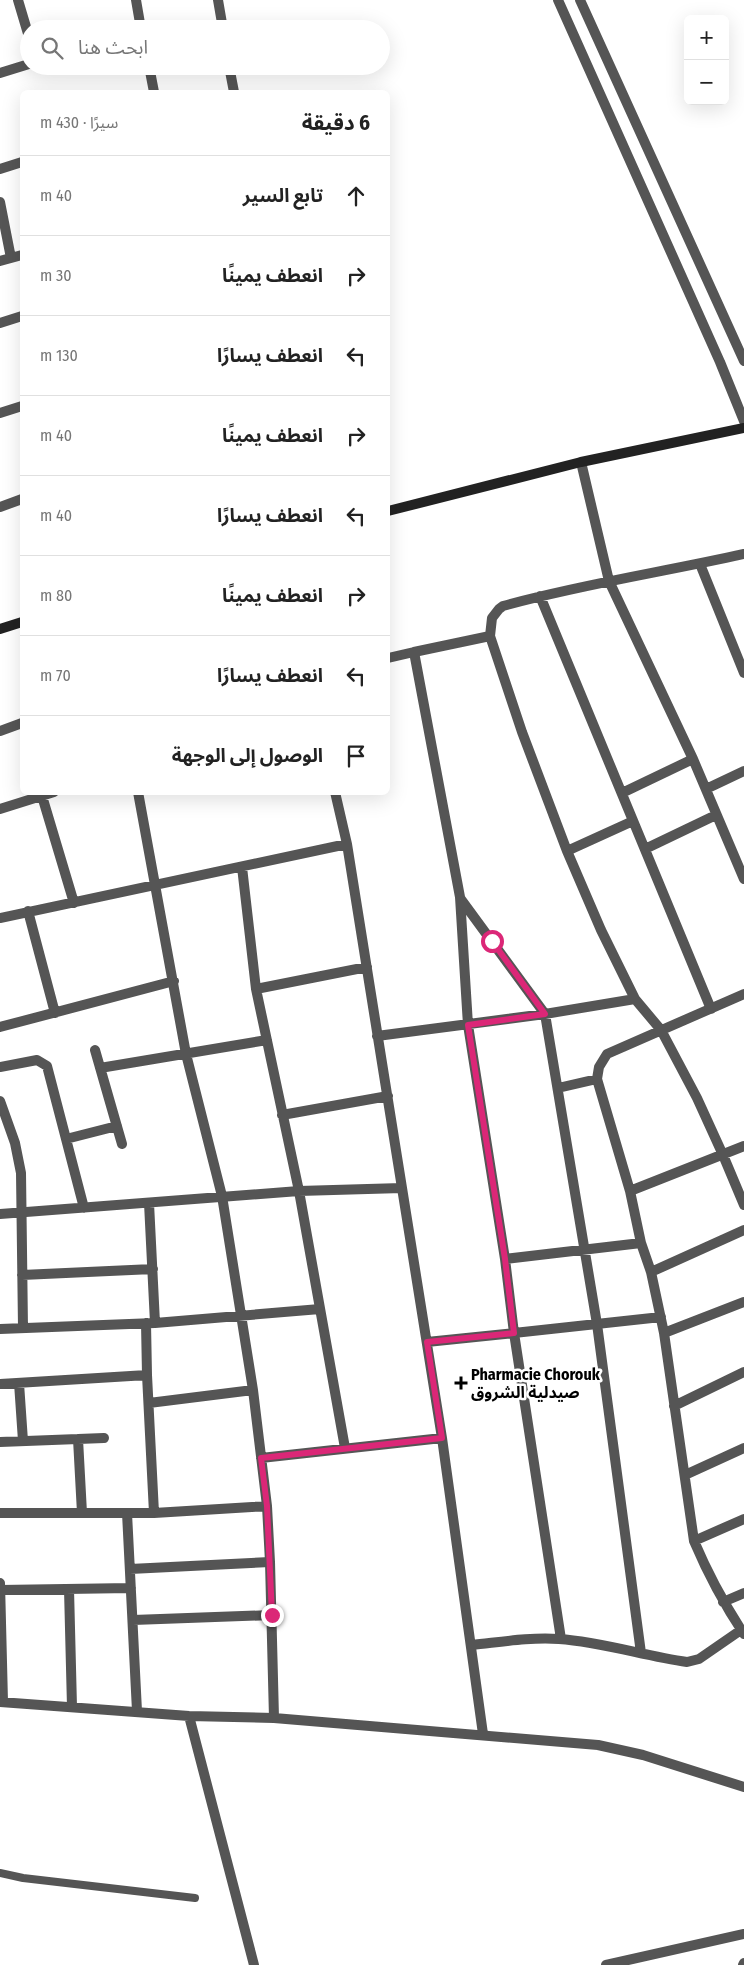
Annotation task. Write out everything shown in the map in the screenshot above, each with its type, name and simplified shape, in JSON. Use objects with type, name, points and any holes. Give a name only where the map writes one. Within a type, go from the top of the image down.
[{"type":"main road","points":[[390,510],[581,462],[744,428]]},
{"type":"main road","points":[[0,628],[20,623]]},
{"type":"street","points":[[18,0],[24,20]]},
{"type":"street","points":[[136,0],[140,20]]},
{"type":"street","points":[[218,0],[221,20]]},
{"type":"street","points":[[558,0],[720,362],[744,421]]},
{"type":"street","points":[[580,0],[744,361]]},
{"type":"street","points":[[0,73],[20,67]]},
{"type":"street","points":[[151,75],[154,90]]},
{"type":"street","points":[[231,75],[234,90]]},
{"type":"street","points":[[0,169],[20,163]]},
{"type":"street","points":[[0,202],[12,258]]},
{"type":"street","points":[[0,261],[20,256]]},
{"type":"street","points":[[0,323],[20,317]]},
{"type":"street","points":[[0,413],[20,407]]},
{"type":"street","points":[[581,462],[609,581],[693,758],[744,879]]},
{"type":"street","points":[[0,507],[20,500]]},
{"type":"street","points":[[744,554],[540,596],[498,609],[490,623],[490,636],[522,732],[567,850],[601,930],[635,999],[661,1030],[697,1098],[744,1205]]},
{"type":"street","points":[[700,564],[744,673]]},
{"type":"street","points":[[540,596],[711,1009]]},
{"type":"street","points":[[390,658],[490,636]]},
{"type":"street","points":[[414,652],[460,897],[468,1025],[505,1259],[514,1333],[561,1639]]},
{"type":"street","points":[[0,731],[20,724]]},
{"type":"street","points":[[622,793],[693,758]]},
{"type":"street","points":[[706,789],[744,772]]},
{"type":"street","points":[[0,809],[45,795]]},
{"type":"street","points":[[139,795],[186,1054],[222,1196],[242,1314],[267,1506],[274,1718]]},
{"type":"street","points":[[336,795],[347,844],[427,1342],[472,1645],[483,1734]]},
{"type":"street","points":[[42,796],[74,903]]},
{"type":"street","points":[[645,850],[716,815]]},
{"type":"street","points":[[567,850],[633,821]]},
{"type":"street","points":[[1,916],[74,903],[347,844]]},
{"type":"street","points":[[242,867],[256,989],[299,1191],[345,1448]]},
{"type":"street","points":[[460,897],[545,1014],[586,1249],[641,1653]]},
{"type":"street","points":[[28,911],[55,1013]]},
{"type":"street","points":[[256,989],[367,967]]},
{"type":"street","points":[[0,1027],[174,981]]},
{"type":"street","points":[[472,1645],[538,1638],[561,1639],[589,1642],[692,1662],[702,1658],[743,1632],[723,1602],[707,1572],[694,1541],[661,1317],[651,1272],[641,1242],[630,1191],[597,1079],[599,1067],[607,1054],[744,994]]},
{"type":"street","points":[[377,1036],[545,1014],[635,999]]},
{"type":"street","points":[[100,1068],[267,1040]]},
{"type":"street","points":[[95,1050],[122,1144]]},
{"type":"street","points":[[0,1067],[37,1060],[47,1066],[84,1208]]},
{"type":"street","points":[[558,1088],[597,1079]]},
{"type":"street","points":[[282,1115],[388,1096]]},
{"type":"street","points":[[0,1101],[20,1160],[23,1328]]},
{"type":"street","points":[[66,1140],[117,1126]]},
{"type":"street","points":[[630,1191],[744,1146]]},
{"type":"street","points":[[0,1214],[299,1191],[402,1188]]},
{"type":"street","points":[[149,1203],[153,1269],[147,1375],[154,1513]]},
{"type":"street","points":[[651,1272],[744,1230]]},
{"type":"street","points":[[505,1259],[641,1242]]},
{"type":"street","points":[[22,1275],[153,1269]]},
{"type":"street","points":[[664,1333],[744,1302]]},
{"type":"street","points":[[0,1329],[151,1323],[320,1309]]},
{"type":"street","points":[[427,1342],[661,1317]]},
{"type":"street","points":[[674,1406],[744,1372]]},
{"type":"street","points":[[0,1384],[147,1375]]},
{"type":"street","points":[[19,1383],[23,1441]]},
{"type":"street","points":[[149,1404],[253,1390]]},
{"type":"street","points":[[0,1442],[104,1438]]},
{"type":"street","points":[[261,1458],[442,1438]]},
{"type":"street","points":[[78,1439],[82,1513]]},
{"type":"street","points":[[685,1475],[744,1448]]},
{"type":"street","points":[[0,1513],[154,1513],[267,1506]]},
{"type":"street","points":[[127,1513],[137,1711]]},
{"type":"street","points":[[694,1541],[744,1519]]},
{"type":"street","points":[[130,1568],[270,1562]]},
{"type":"street","points":[[0,1583],[1,1702],[189,1716],[274,1718],[598,1745],[619,1749],[744,1786]]},
{"type":"street","points":[[0,1590],[131,1588]]},
{"type":"street","points":[[69,1589],[72,1708]]},
{"type":"street","points":[[723,1602],[744,1593]]},
{"type":"street","points":[[133,1620],[272,1615]]},
{"type":"street","points":[[189,1716],[254,1965]]},
{"type":"street","points":[[606,1965],[744,1934]]},
{"type":"lane","points":[[0,1873],[23,1878],[195,1898]]},
{"type":"place","name":"Pharmacie Chorouk صيدلية الشروق","points":[[461,1383]]},
{"type":"route","points":[[272,1615],[267,1506],[261,1458],[442,1438],[427,1342],[514,1333],[505,1259],[468,1025],[545,1014],[492,941]]}]
